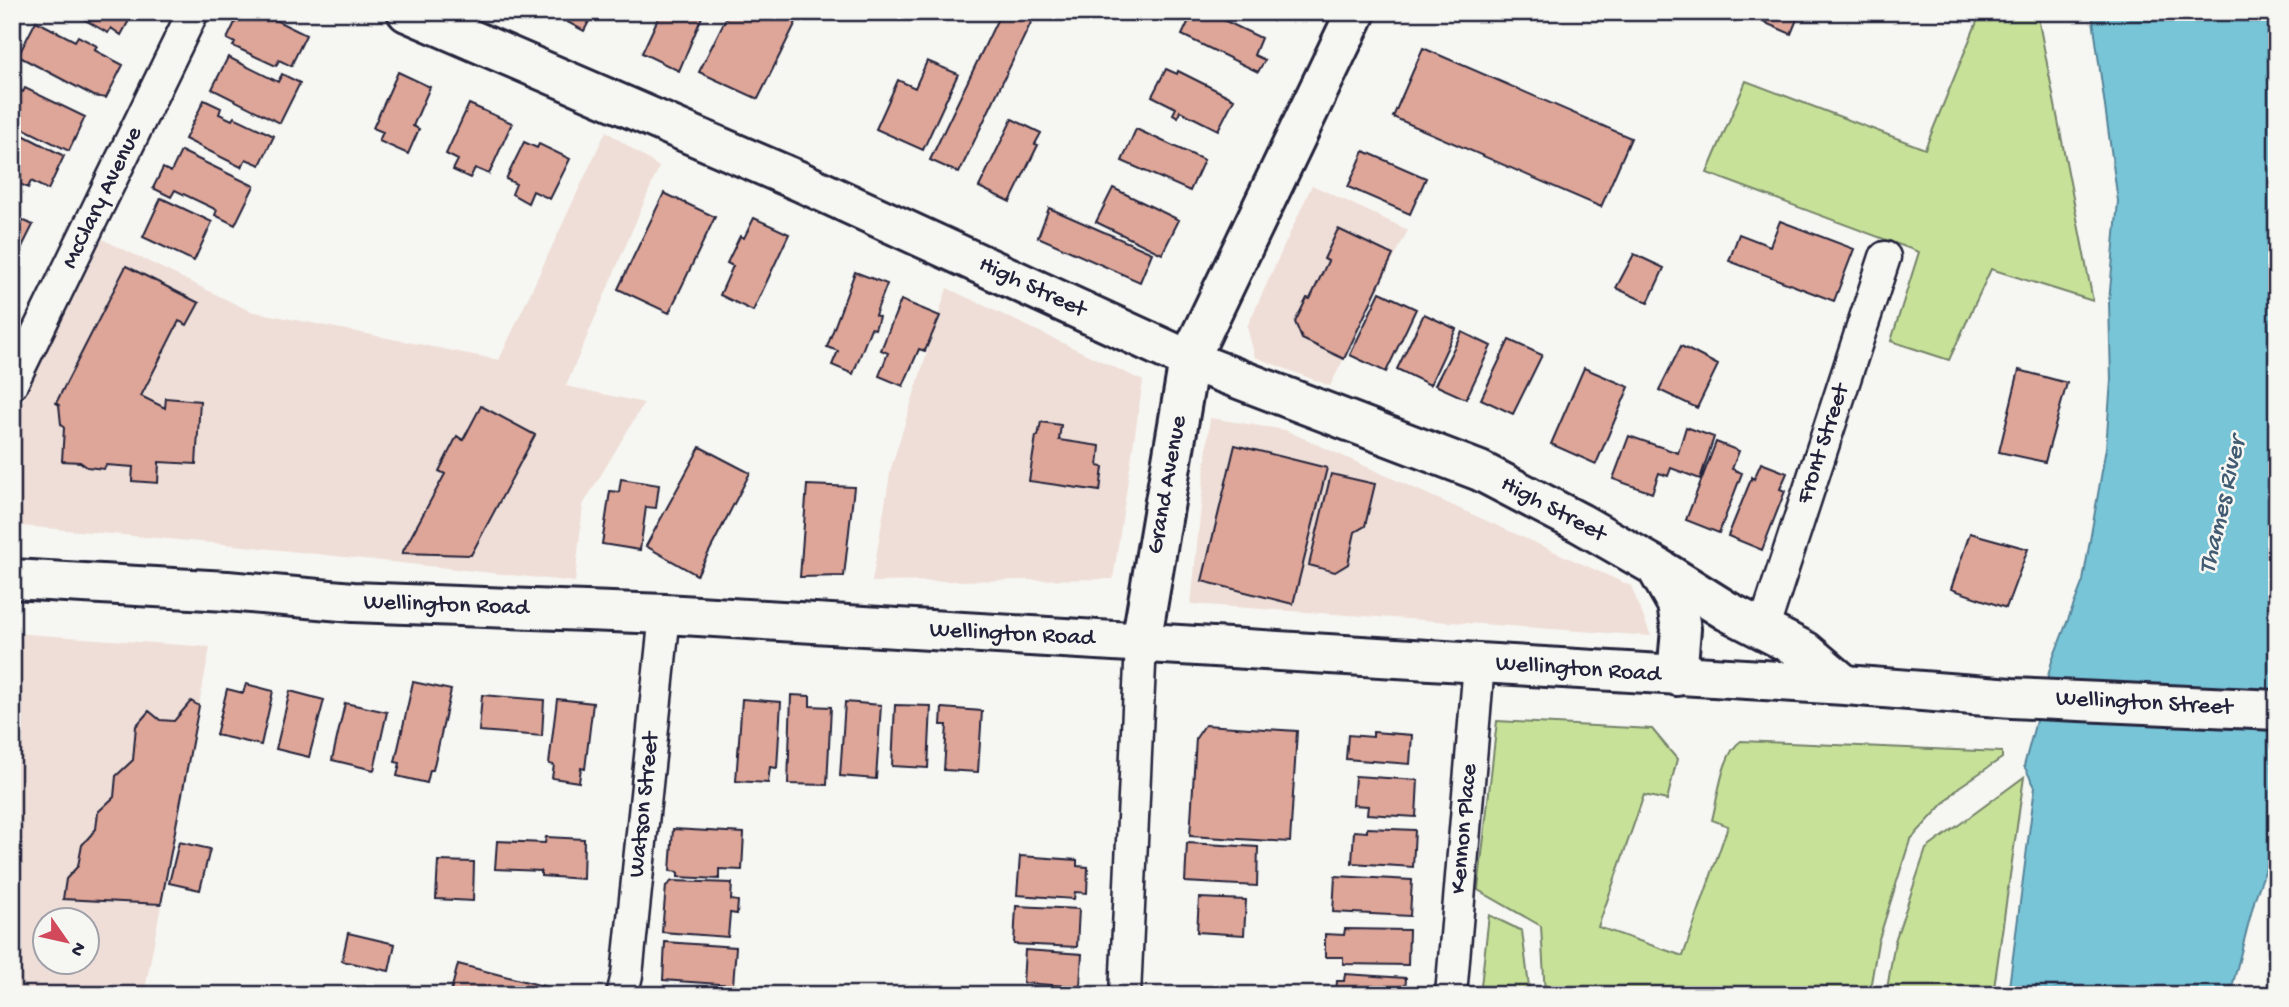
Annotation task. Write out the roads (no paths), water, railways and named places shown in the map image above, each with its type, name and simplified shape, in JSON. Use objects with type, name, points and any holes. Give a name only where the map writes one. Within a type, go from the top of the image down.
[{"type":"street","name":"McClary Avenue","points":[[12,384],[193,12]]},
{"type":"street","name":"High Street","points":[[407,12],[799,181],[1189,360],[1480,471],[1580,523],[1727,611],[1805,651],[1845,685]]},
{"type":"street","name":"Grand Avenue","points":[[1125,995],[1141,643],[1189,360],[1356,12]]},
{"type":"street","name":"Front Street","points":[[1763,630],[1885,257]]},
{"type":"street","points":[[1655,566],[1677,604],[1681,629],[1677,676]]},
{"type":"street","name":"Wellington Road","points":[[12,579],[227,591],[353,602],[665,614],[1845,685],[2012,698]]},
{"type":"street","name":"Watson Street","points":[[622,995],[628,964],[665,614]]},
{"type":"street","name":"Kennon Place","points":[[1451,995],[1479,663]]},
{"type":"street","name":"Wellington Street","points":[[2012,698],[2277,710]]},
{"type":"water","name":"Thames River","points":[[2092,12],[2277,12],[2277,839],[2255,898],[2230,995],[2008,995],[2035,787],[2024,766],[2052,661],[2083,581],[2106,448],[2111,380],[2109,302],[2118,201]]}]
